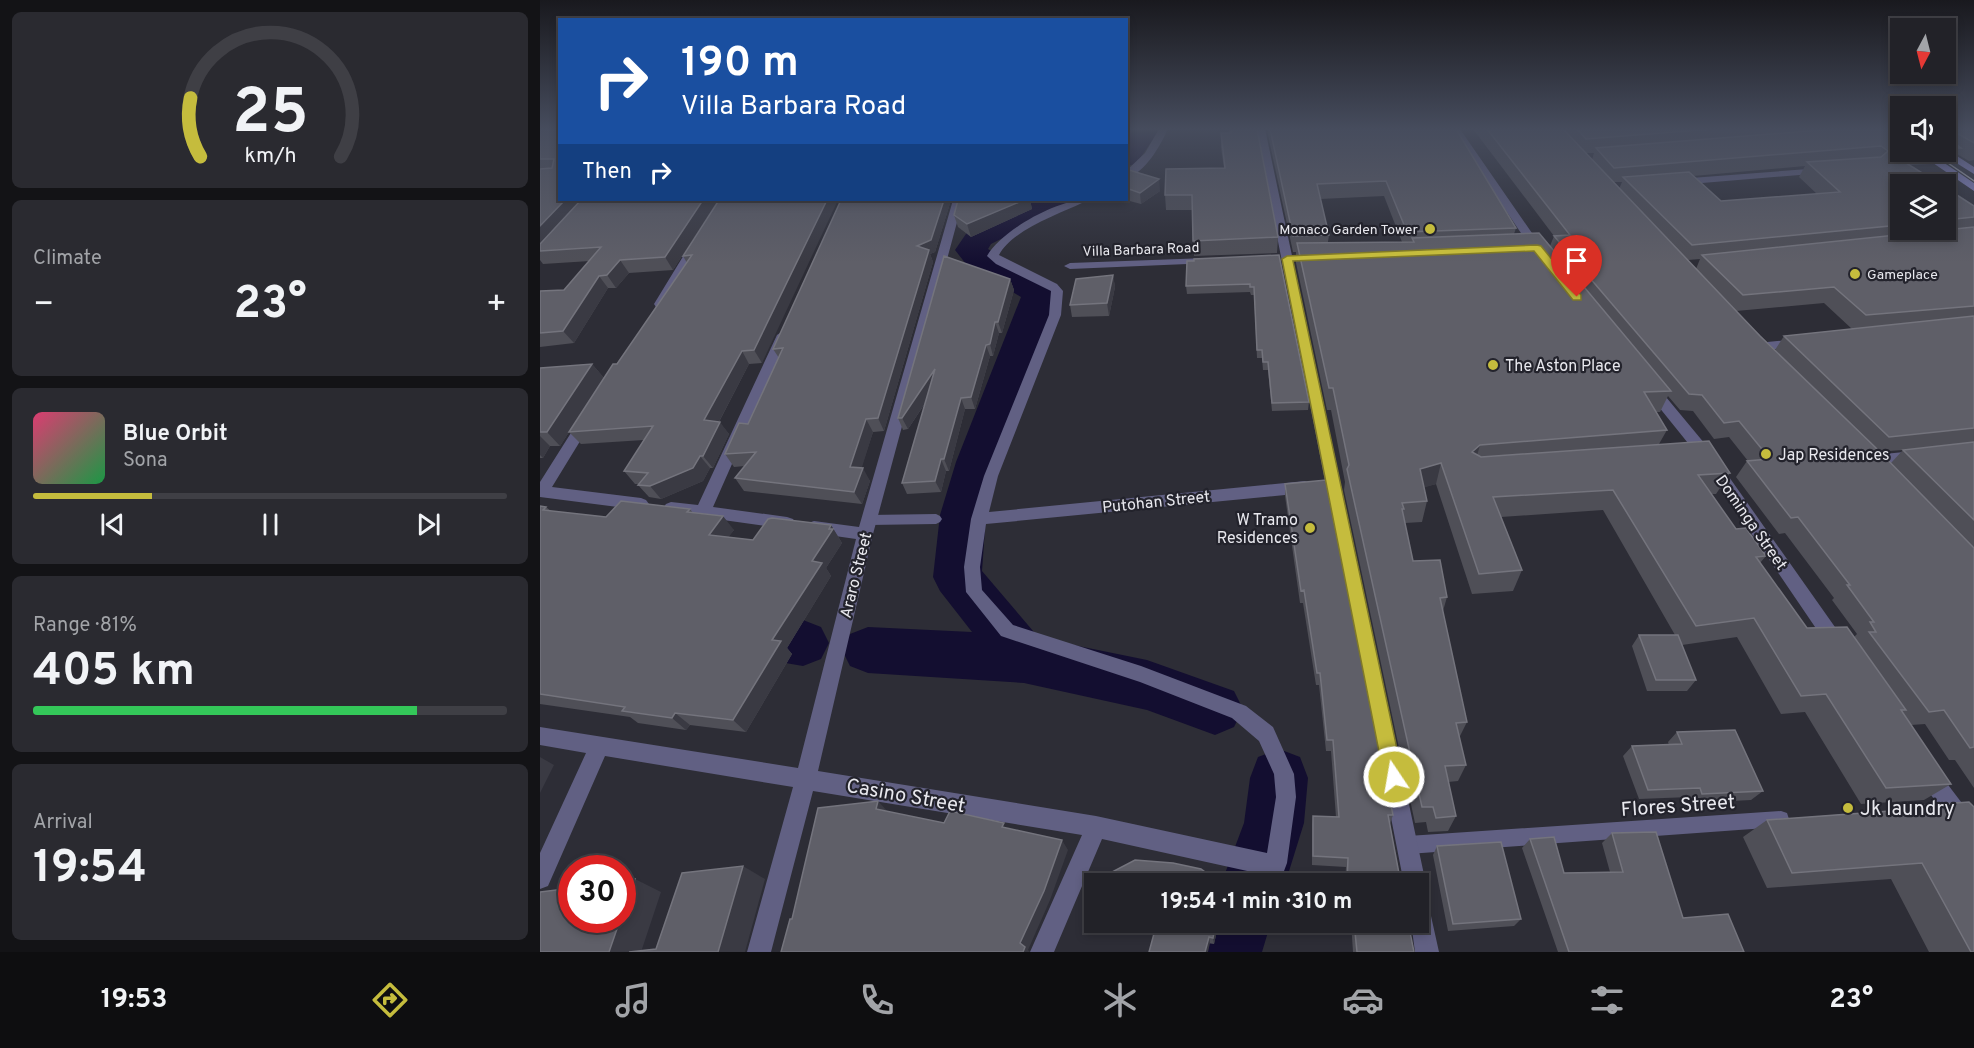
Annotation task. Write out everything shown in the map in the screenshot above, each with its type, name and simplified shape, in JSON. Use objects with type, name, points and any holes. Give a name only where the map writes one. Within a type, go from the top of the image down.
[{"type":"main road","points":[[1954,173],[1974,188]]},
{"type":"street","points":[[1271,173],[1332,484],[1413,873]]},
{"type":"street","points":[[1484,173],[1535,251]]},
{"type":"street","points":[[1664,184],[1787,173]]},
{"type":"street","name":"Araro Street","points":[[759,952],[806,778],[867,527],[958,201]]},
{"type":"street","points":[[979,519],[991,476],[1055,315],[1057,291],[1053,286],[1000,262],[993,256],[994,250],[1007,238],[1078,201]]},
{"type":"street","points":[[649,320],[706,230]]},
{"type":"street","name":"Villa Barbara Road","points":[[1070,266],[1218,261]]},
{"type":"street","points":[[703,512],[791,318]]},
{"type":"street","points":[[1774,363],[1753,343],[1817,341]]},
{"type":"street","name":"Dominga Street","points":[[1639,374],[1842,651]]},
{"type":"street","points":[[592,410],[541,491],[703,512],[867,527]]},
{"type":"street","points":[[1873,460],[1929,454]]},
{"type":"street","name":"Putohan Street","points":[[979,519],[1332,484]]},
{"type":"street","name":"Casino Street","points":[[540,736],[1096,827],[1222,856],[1270,865],[1276,863],[1286,797],[1284,774],[1266,734],[1239,712],[1142,674],[1007,631],[974,592],[972,567],[979,519]]},
{"type":"street","points":[[540,878],[600,745]]},
{"type":"street","points":[[1917,759],[1974,836]]},
{"type":"street","points":[[1042,952],[1096,827]]},
{"type":"street","points":[[1424,933],[1427,952]]},
{"type":"lane","points":[[867,527],[936,519]]},
{"type":"lane","points":[[1928,810],[1952,808]]},
{"type":"lane","name":"Flores Street","points":[[1408,845],[1798,818]]},
{"type":"building","points":[[540,173],[558,173],[558,201],[564,201],[540,226]]},
{"type":"building","points":[[1128,173],[1140,173],[1159,179],[1140,193],[1128,189]]},
{"type":"building","points":[[1166,173],[1266,173],[1278,237],[1193,241],[1192,195],[1165,195]]},
{"type":"building","points":[[1280,173],[1483,173],[1516,228],[1407,232],[1386,181],[1317,184],[1329,235],[1293,236]]},
{"type":"building","points":[[1522,173],[1605,173],[1760,336],[1875,447],[1974,548],[1974,747],[1970,748],[1944,710],[1929,712],[1869,632],[1876,632],[1870,622],[1874,622],[1847,585],[1850,585],[1798,517],[1791,518],[1747,461],[1770,459],[1739,421],[1724,423],[1702,395],[1689,394],[1554,236],[1570,235]]},
{"type":"building","points":[[1691,173],[1721,201],[1840,192],[1820,173],[1924,174],[1890,174],[1890,226],[1692,245],[1623,177]]},
{"type":"building","points":[[1956,194],[1974,206],[1974,217],[1956,219]]},
{"type":"building","points":[[580,201],[702,201],[665,257],[620,260],[607,275],[599,276],[563,331],[540,333],[540,291],[564,290],[601,247],[540,251],[540,244]]},
{"type":"building","points":[[718,201],[827,201],[754,350],[742,351],[704,420],[720,422],[703,456],[700,456],[693,468],[650,486],[638,485],[648,473],[624,471],[653,426],[569,432],[613,364],[617,364],[692,255],[683,256]]},
{"type":"building","points":[[841,201],[944,201],[931,240],[917,246],[929,250],[878,418],[866,419],[850,467],[863,468],[854,492],[735,478],[756,452],[725,454],[739,423],[748,424],[783,348],[773,349]]},
{"type":"building","points":[[958,201],[1022,201],[967,224],[954,215]]},
{"type":"building","points":[[1974,227],[1974,306],[1866,315],[1834,287],[1743,295],[1702,255],[1890,236],[1890,240],[1956,240],[1956,229]]},
{"type":"building","points":[[1539,233],[1671,391],[1644,392],[1667,430],[1480,445],[1472,452],[1481,457],[1709,441],[1730,473],[1698,475],[1736,529],[1746,528],[1766,556],[1756,557],[1807,628],[1847,627],[1906,710],[1901,710],[1951,784],[1886,788],[1826,694],[1801,696],[1754,618],[1696,626],[1613,490],[1493,497],[1522,570],[1479,574],[1441,463],[1420,469],[1427,501],[1402,503],[1404,509],[1402,509],[1413,561],[1440,560],[1447,597],[1440,598],[1467,722],[1456,723],[1466,765],[1445,766],[1456,816],[1436,818],[1433,807],[1422,807],[1347,469],[1349,465],[1333,388],[1329,388],[1297,243],[1414,242],[1412,238]]},
{"type":"building","points":[[1279,255],[1309,402],[1272,403],[1268,362],[1263,362],[1262,350],[1257,350],[1254,287],[1250,287],[1250,284],[1186,286],[1187,261]]},
{"type":"building","points":[[944,256],[1010,279],[998,322],[995,322],[990,344],[986,345],[971,397],[961,398],[944,459],[941,459],[935,481],[902,483],[935,369],[902,418],[898,418]]},
{"type":"building","points":[[1113,275],[1107,303],[1070,305],[1076,279]]},
{"type":"building","points":[[1974,316],[1974,428],[1889,437],[1784,336]]},
{"type":"building","points":[[592,364],[547,432],[540,432],[540,368]]},
{"type":"building","points":[[1974,442],[1974,520],[1903,450]]},
{"type":"building","points":[[1326,480],[1393,815],[1388,815],[1399,873],[1347,873],[1348,858],[1313,856],[1313,816],[1339,817],[1333,740],[1327,740],[1320,673],[1317,673],[1304,590],[1301,591],[1285,484]]},
{"type":"building","points":[[621,501],[690,509],[687,512],[723,516],[709,535],[753,540],[768,519],[772,518],[831,525],[829,529],[833,529],[812,561],[822,563],[772,640],[781,641],[733,720],[675,713],[672,718],[622,711],[625,707],[540,694],[540,506],[546,507],[543,510],[606,517]]},
{"type":"building","points":[[1639,635],[1678,635],[1696,680],[1656,680]]},
{"type":"building","points":[[1735,730],[1763,791],[1702,794],[1700,788],[1648,790],[1632,746],[1682,744],[1677,732]]},
{"type":"building","points":[[878,801],[876,809],[944,823],[950,811],[1004,823],[1002,827],[1062,840],[1044,891],[1020,943],[1025,947],[1023,952],[781,952],[790,919],[792,919],[818,808]]},
{"type":"building","points":[[1969,802],[1974,807],[1974,952],[1971,952],[1922,863],[1792,873],[1767,820],[1904,810],[1902,807]]},
{"type":"building","points":[[1656,832],[1683,918],[1728,914],[1744,952],[1569,952],[1530,839],[1554,837],[1564,873],[1623,872],[1612,833]]},
{"type":"building","points":[[1501,842],[1521,919],[1453,924],[1437,846]]},
{"type":"building","points":[[1135,860],[1173,863],[1201,869],[1206,873],[1112,873]]},
{"type":"building","points":[[743,866],[718,952],[629,952],[656,949],[682,873]]},
{"type":"building","points":[[558,890],[558,933],[616,933],[609,952],[540,952],[540,892]]},
{"type":"building","points":[[1154,933],[1214,933],[1213,938],[1209,937],[1205,952],[1149,952]]},
{"type":"building","points":[[1355,933],[1410,933],[1414,952],[1357,952]]},
{"type":"waterway","points":[[1024,659],[957,577],[963,515],[977,462],[1040,294],[978,257],[971,250],[979,238],[1053,201]]},
{"type":"waterway","points":[[732,632],[803,643]]},
{"type":"waterway","points":[[868,650],[1024,659]]},
{"type":"waterway","points":[[1024,659],[1147,685],[1215,709]]},
{"type":"waterway","points":[[1257,873],[1274,823],[1279,778]]},
{"type":"waterway","points":[[1228,952],[1234,933]]},
{"type":"tram line","points":[[1963,173],[1974,181]]},
{"type":"place","name":"Monaco Garden Tower","points":[[1430,229]]},
{"type":"place","name":"Gameplace","points":[[1855,274]]},
{"type":"place","name":"The Aston Place","points":[[1493,365]]},
{"type":"place","name":"Jap Residences","points":[[1766,454]]},
{"type":"place","name":"W Tramo Residences","points":[[1310,528]]},
{"type":"place","name":"Jk laundry","points":[[1848,808]]},
{"type":"route","points":[[1394,777],[1327,462],[1287,259],[1537,248],[1577,297]]}]
